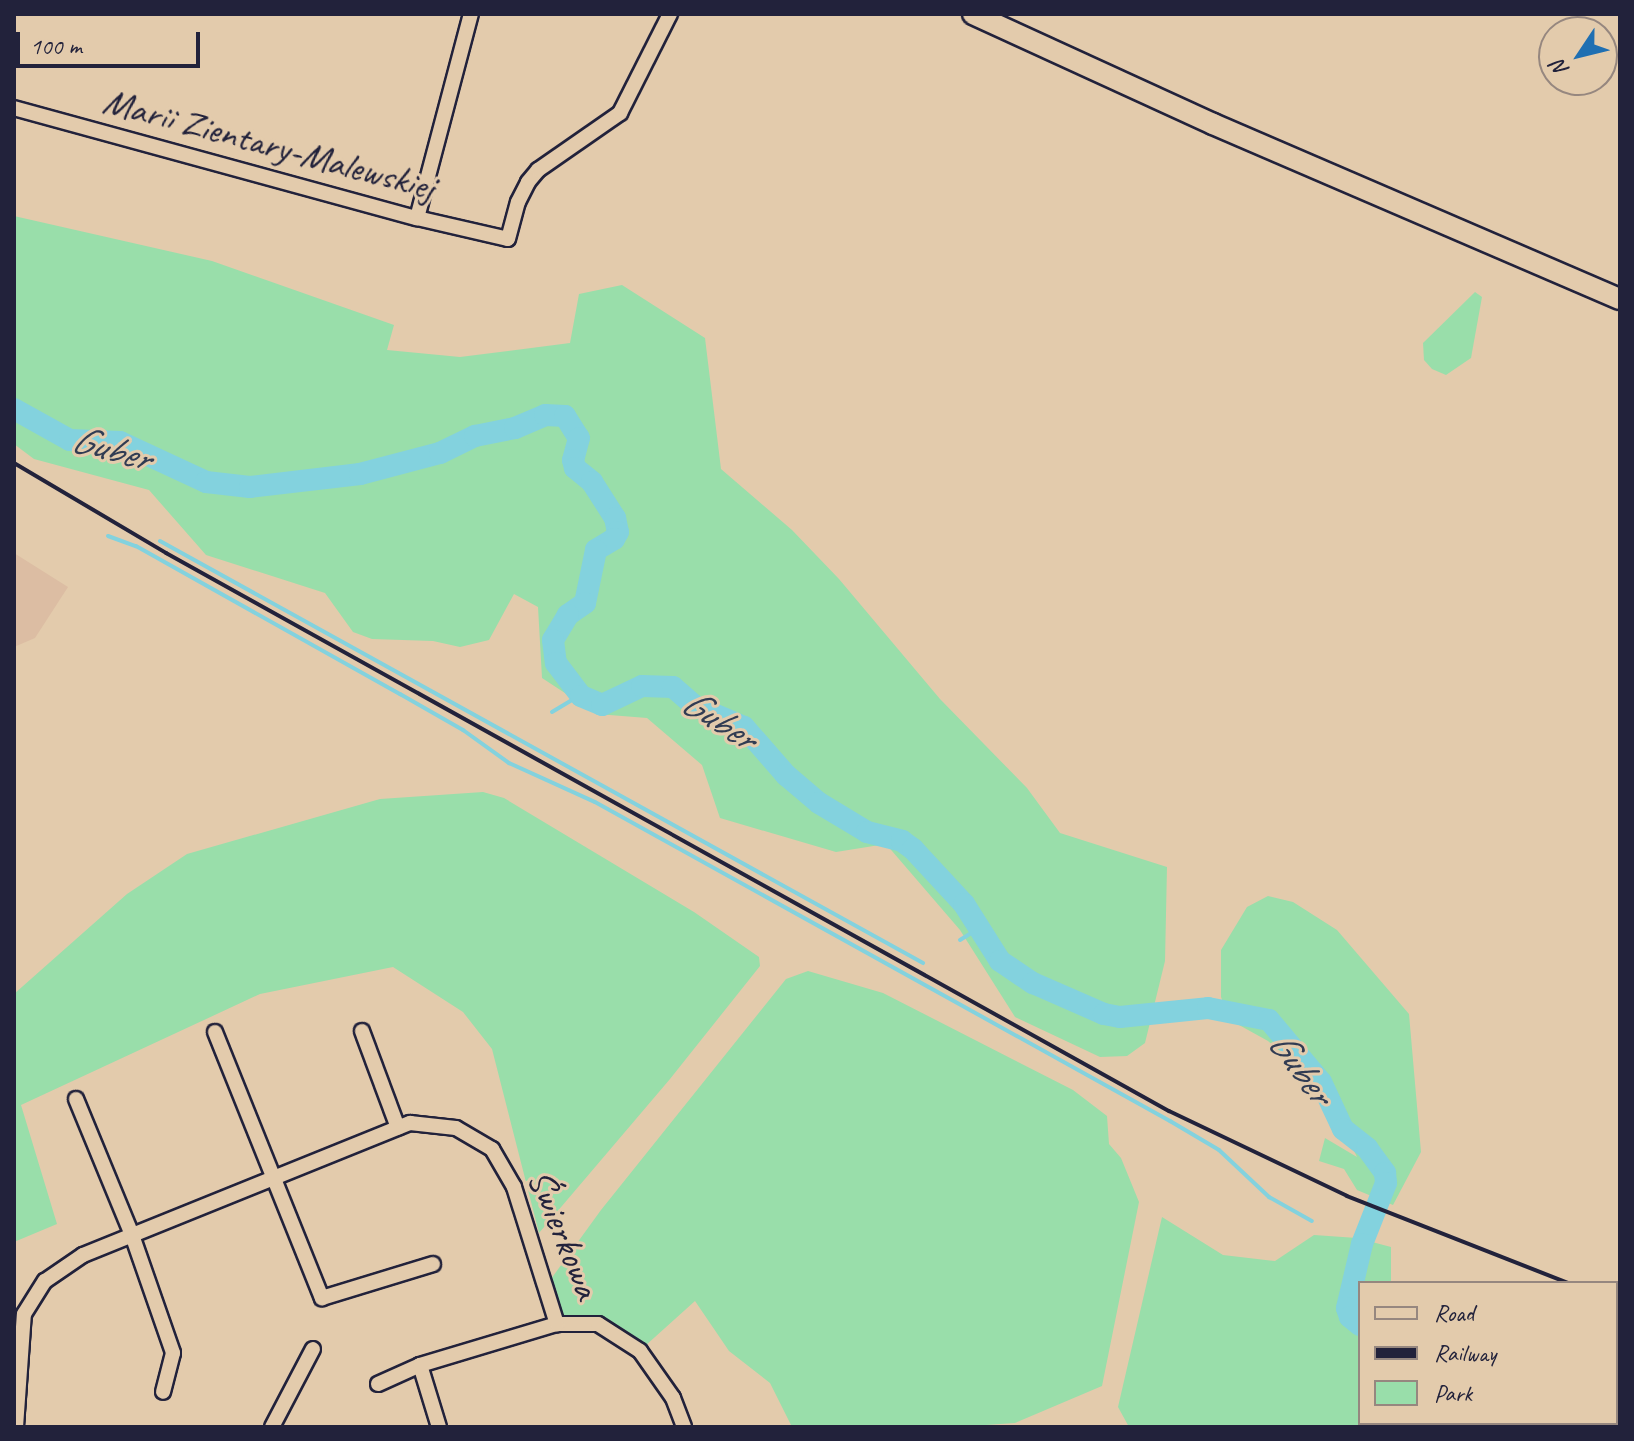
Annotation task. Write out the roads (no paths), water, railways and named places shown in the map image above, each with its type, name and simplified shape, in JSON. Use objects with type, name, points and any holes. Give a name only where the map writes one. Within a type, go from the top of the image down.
[{"type":"main road","points":[[973,14],[1213,124],[1620,299]]},
{"type":"street","points":[[417,218],[471,14]]},
{"type":"street","name":"Marii Zientary-Malewskiej","points":[[14,108],[417,218],[508,239],[518,202],[538,170],[620,113],[670,14]]},
{"type":"street","points":[[362,1031],[398,1128]]},
{"type":"street","points":[[215,1032],[322,1298],[433,1264]]},
{"type":"street","points":[[76,1099],[132,1235],[173,1353],[163,1392]]},
{"type":"street","name":"Świerkowa","points":[[16,1427],[24,1314],[45,1281],[83,1255],[410,1123],[456,1128],[492,1149],[514,1187],[557,1324],[598,1324],[640,1351],[673,1398],[684,1427]]},
{"type":"street","points":[[378,1384],[420,1365],[557,1324]]},
{"type":"street","points":[[272,1427],[313,1349]]},
{"type":"street","points":[[420,1365],[439,1427]]},
{"type":"waterway","name":"Guber","points":[[14,409],[70,440],[120,442],[206,482],[250,487],[360,474],[440,453],[475,436],[515,428],[545,415],[565,416],[579,438],[573,460],[575,468],[592,482],[615,518],[618,532],[614,539],[596,550],[585,603],[568,615],[553,640],[556,663],[581,696],[602,705],[642,686],[673,687],[695,706],[744,727],[786,775],[819,803],[867,832],[902,841],[913,849],[964,904],[1000,961],[1033,983],[1104,1014],[1120,1017],[1208,1008],[1269,1020],[1321,1082],[1343,1129],[1367,1148],[1385,1173],[1386,1183],[1362,1244],[1347,1308],[1350,1317],[1358,1323]]},
{"type":"waterway","points":[[108,536],[136,546],[400,694],[463,730],[509,763],[595,802],[1170,1121],[1219,1150],[1269,1197],[1312,1221]]},
{"type":"waterway","points":[[160,541],[923,963]]},
{"type":"waterway","points":[[552,712],[580,695]]},
{"type":"waterway","points":[[960,940],[979,928]]},
{"type":"railway","points":[[14,463],[166,553],[1169,1111],[1347,1196],[1563,1281]]}]
